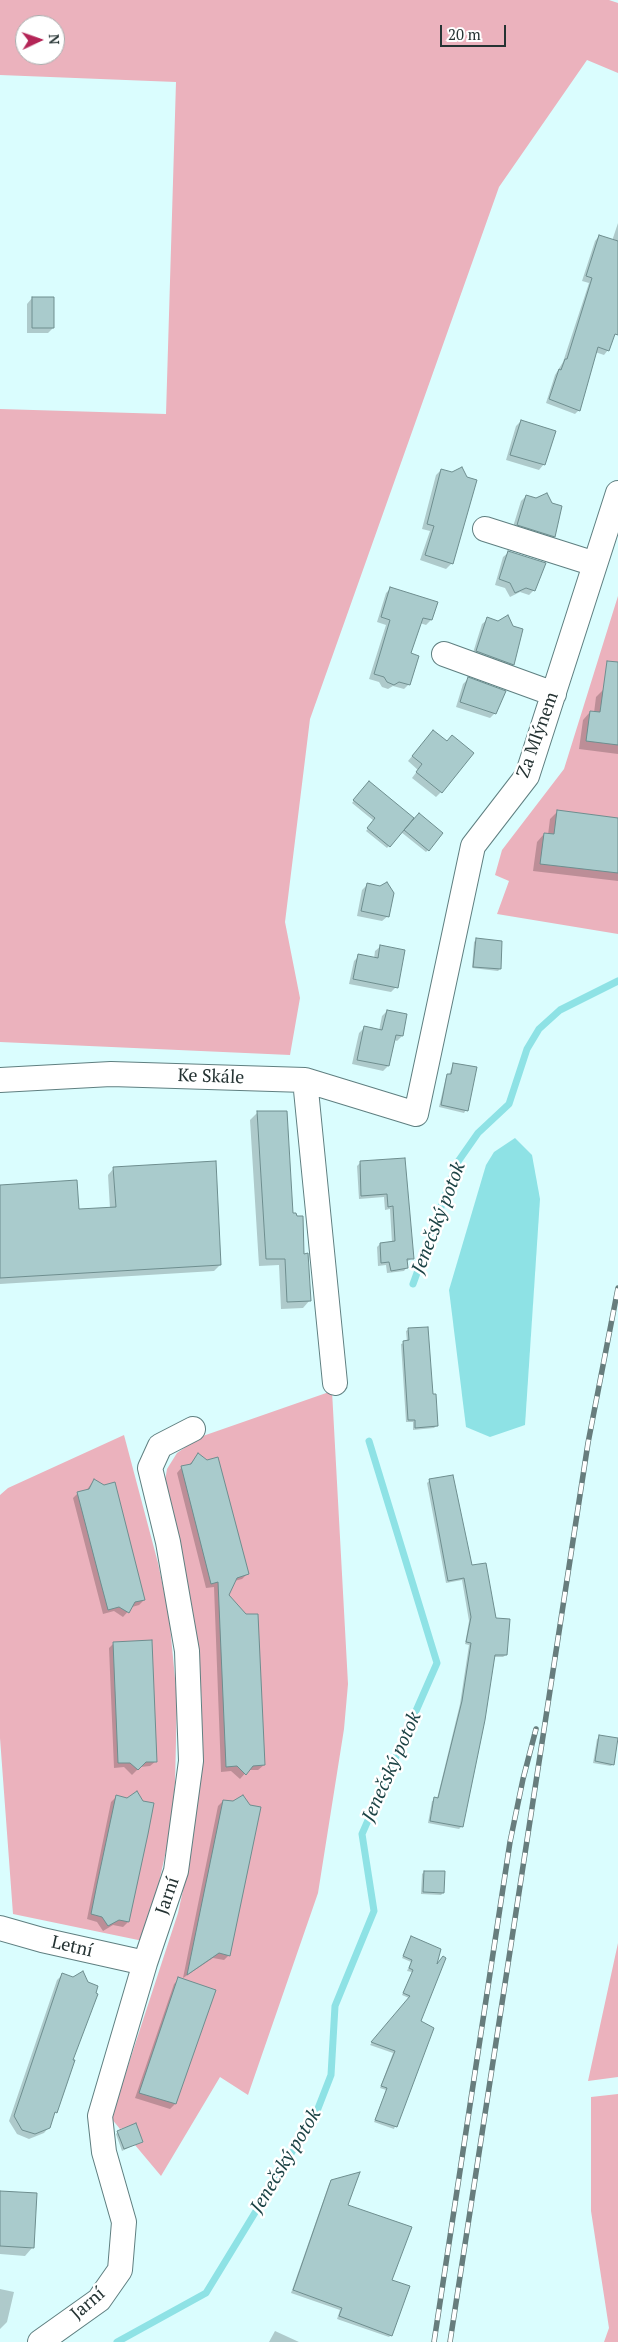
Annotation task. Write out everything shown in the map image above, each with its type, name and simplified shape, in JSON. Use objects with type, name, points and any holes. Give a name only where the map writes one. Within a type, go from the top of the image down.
[{"type":"street","name":"Za Mlýnem","points":[[416,1114],[473,846],[528,776],[618,493]]},
{"type":"street","points":[[485,529],[595,564]]},
{"type":"street","points":[[444,654],[554,694]]},
{"type":"street","name":"Ke Skále","points":[[0,1080],[111,1074],[305,1080],[416,1114]]},
{"type":"street","points":[[305,1080],[335,1383]]},
{"type":"street","name":"Jarní","points":[[40,2342],[99,2300],[120,2270],[124,2222],[104,2152],[100,2116],[145,1963],[176,1871],[191,1761],[187,1651],[168,1542],[150,1468],[160,1446],[193,1429]]},
{"type":"street","name":"Letní","points":[[0,1928],[42,1940],[145,1963]]},
{"type":"shaded area","points":[[0,0],[609,0],[618,3],[618,73],[587,60],[499,187],[310,719],[285,922],[300,998],[290,1055],[0,1042],[0,409],[166,414],[176,82],[0,75]]},
{"type":"shaded area","points":[[618,596],[618,934],[497,914],[509,881],[495,875],[502,850],[564,769]]},
{"type":"shaded area","points":[[332,1391],[348,1684],[344,1729],[318,1893],[248,2095],[220,2077],[161,2176],[135,2145],[143,2142],[136,2124],[120,2129],[111,2118],[178,1913],[191,1854],[200,1780],[202,1706],[198,1646],[183,1558],[164,1487],[167,1469],[177,1453],[200,1437]]},
{"type":"shaded area","points":[[124,1435],[158,1563],[169,1616],[177,1699],[175,1783],[169,1837],[156,1896],[143,1941],[13,1914],[0,1738],[0,1495],[8,1488]]},
{"type":"shaded area","points":[[618,1943],[618,2077],[588,2081]]},
{"type":"shaded area","points":[[618,2094],[618,2342],[604,2342],[609,2328],[591,2211],[591,2097]]},
{"type":"water","points":[[515,1138],[532,1155],[540,1199],[525,1425],[490,1437],[466,1427],[449,1290],[486,1165],[494,1152]]},
{"type":"building","points":[[599,235],[618,241],[618,335],[615,334],[609,351],[598,347],[580,411],[549,399],[559,369],[561,370],[565,359],[567,359],[592,278],[586,276]]},
{"type":"building","points":[[32,297],[54,297],[54,328],[32,328]]},
{"type":"building","points":[[521,420],[556,431],[545,465],[510,455]]},
{"type":"building","points":[[462,467],[467,477],[477,480],[453,564],[425,555],[434,526],[427,524],[441,469],[452,472]]},
{"type":"building","points":[[547,493],[552,503],[562,506],[555,537],[517,525],[526,495],[536,498]]},
{"type":"building","points":[[508,551],[546,563],[535,591],[526,588],[515,593],[510,583],[499,579]]},
{"type":"building","points":[[390,587],[438,602],[432,620],[423,618],[411,653],[419,656],[410,685],[399,682],[394,685],[387,682],[384,677],[374,674],[390,620],[381,617]]},
{"type":"building","points":[[508,615],[513,626],[523,629],[514,665],[476,651],[487,617],[498,621]]},
{"type":"building","points":[[607,661],[618,662],[618,745],[586,741],[590,711],[600,712]]},
{"type":"building","points":[[468,677],[506,691],[496,714],[460,702]]},
{"type":"building","points":[[433,730],[447,741],[452,735],[474,753],[442,793],[416,772],[422,764],[412,756]]},
{"type":"building","points":[[369,781],[414,818],[390,847],[367,828],[375,818],[353,800]]},
{"type":"building","points":[[557,810],[618,818],[618,873],[540,864],[544,833],[554,834]]},
{"type":"building","points":[[419,813],[443,833],[429,851],[404,830]]},
{"type":"building","points":[[387,882],[394,893],[389,917],[361,911],[367,883],[380,886]]},
{"type":"building","points":[[476,938],[502,941],[501,969],[473,967]]},
{"type":"building","points":[[380,945],[405,950],[398,988],[353,979],[358,954],[378,958]]},
{"type":"building","points":[[387,1010],[407,1014],[403,1036],[396,1035],[389,1066],[357,1060],[364,1026],[382,1030]]},
{"type":"building","points":[[453,1063],[477,1067],[468,1111],[441,1105],[447,1074],[451,1074]]},
{"type":"building","points":[[257,1111],[287,1111],[293,1213],[296,1213],[297,1216],[303,1216],[304,1254],[308,1253],[311,1301],[287,1302],[285,1259],[266,1259]]},
{"type":"building","points":[[405,1158],[414,1259],[407,1259],[408,1268],[391,1271],[389,1262],[381,1263],[380,1243],[395,1241],[393,1206],[388,1207],[387,1194],[361,1196],[360,1161]]},
{"type":"building","points":[[216,1161],[221,1265],[0,1278],[0,1185],[77,1180],[79,1209],[116,1207],[113,1167]]},
{"type":"building","points":[[428,1327],[433,1394],[436,1394],[438,1426],[415,1428],[415,1420],[408,1420],[403,1341],[409,1340],[408,1328]]},
{"type":"building","points":[[198,1453],[207,1460],[218,1457],[249,1574],[237,1578],[229,1595],[246,1614],[258,1614],[265,1765],[253,1766],[246,1775],[237,1766],[226,1767],[218,1582],[211,1584],[181,1466],[191,1464]]},
{"type":"building","points":[[453,1475],[472,1565],[486,1563],[496,1618],[510,1619],[507,1655],[495,1655],[485,1720],[463,1827],[430,1821],[434,1797],[438,1798],[462,1701],[471,1643],[466,1642],[471,1617],[464,1578],[448,1581],[429,1479]]},
{"type":"building","points":[[94,1479],[104,1485],[115,1482],[145,1600],[135,1602],[129,1613],[119,1607],[108,1610],[77,1492],[89,1489]]},
{"type":"building","points":[[152,1640],[157,1762],[146,1762],[138,1770],[130,1763],[118,1763],[113,1642]]},
{"type":"building","points":[[599,1735],[618,1738],[614,1765],[595,1761]]},
{"type":"building","points":[[137,1791],[143,1801],[154,1803],[148,1834],[129,1922],[119,1920],[108,1926],[102,1917],[91,1914],[116,1795],[127,1798]]},
{"type":"building","points":[[243,1795],[250,1805],[261,1807],[230,1956],[219,1953],[187,1975],[223,1800],[233,1801]]},
{"type":"building","points":[[424,1871],[445,1871],[444,1893],[423,1892]]},
{"type":"building","points":[[411,1936],[441,1949],[437,1964],[443,1956],[446,1958],[421,2021],[434,2028],[397,2127],[375,2120],[387,2088],[381,2086],[395,2051],[371,2042],[410,1996],[403,1993],[413,1970],[409,1968],[412,1960],[403,1956]]},
{"type":"building","points":[[83,1971],[88,1982],[98,1986],[96,1993],[98,1994],[73,2060],[75,2060],[57,2113],[55,2112],[50,2128],[35,2134],[22,2130],[14,2116],[62,1973],[73,1977]]},
{"type":"building","points":[[178,1977],[216,1990],[176,2104],[139,2093]]},
{"type":"building","points":[[136,2123],[143,2142],[124,2149],[117,2131]]},
{"type":"building","points":[[360,2172],[348,2205],[412,2227],[392,2280],[410,2286],[392,2336],[339,2316],[342,2308],[293,2290],[331,2180]]},
{"type":"building","points":[[0,2191],[37,2193],[34,2248],[0,2246]]},
{"type":"waterway","name":"Jenečský potok","points":[[413,1284],[457,1163],[478,1133],[509,1104],[527,1049],[539,1029],[560,1010],[618,981]]},
{"type":"waterway","name":"Jenečský potok","points":[[117,2342],[206,2293],[317,2111],[331,2075],[335,2006],[374,1911],[362,1834],[437,1663],[369,1441]]},
{"type":"railway","points":[[450,2342],[588,1443],[618,1288]]},
{"type":"railway","points":[[434,2342],[510,1842],[536,1729]]}]
